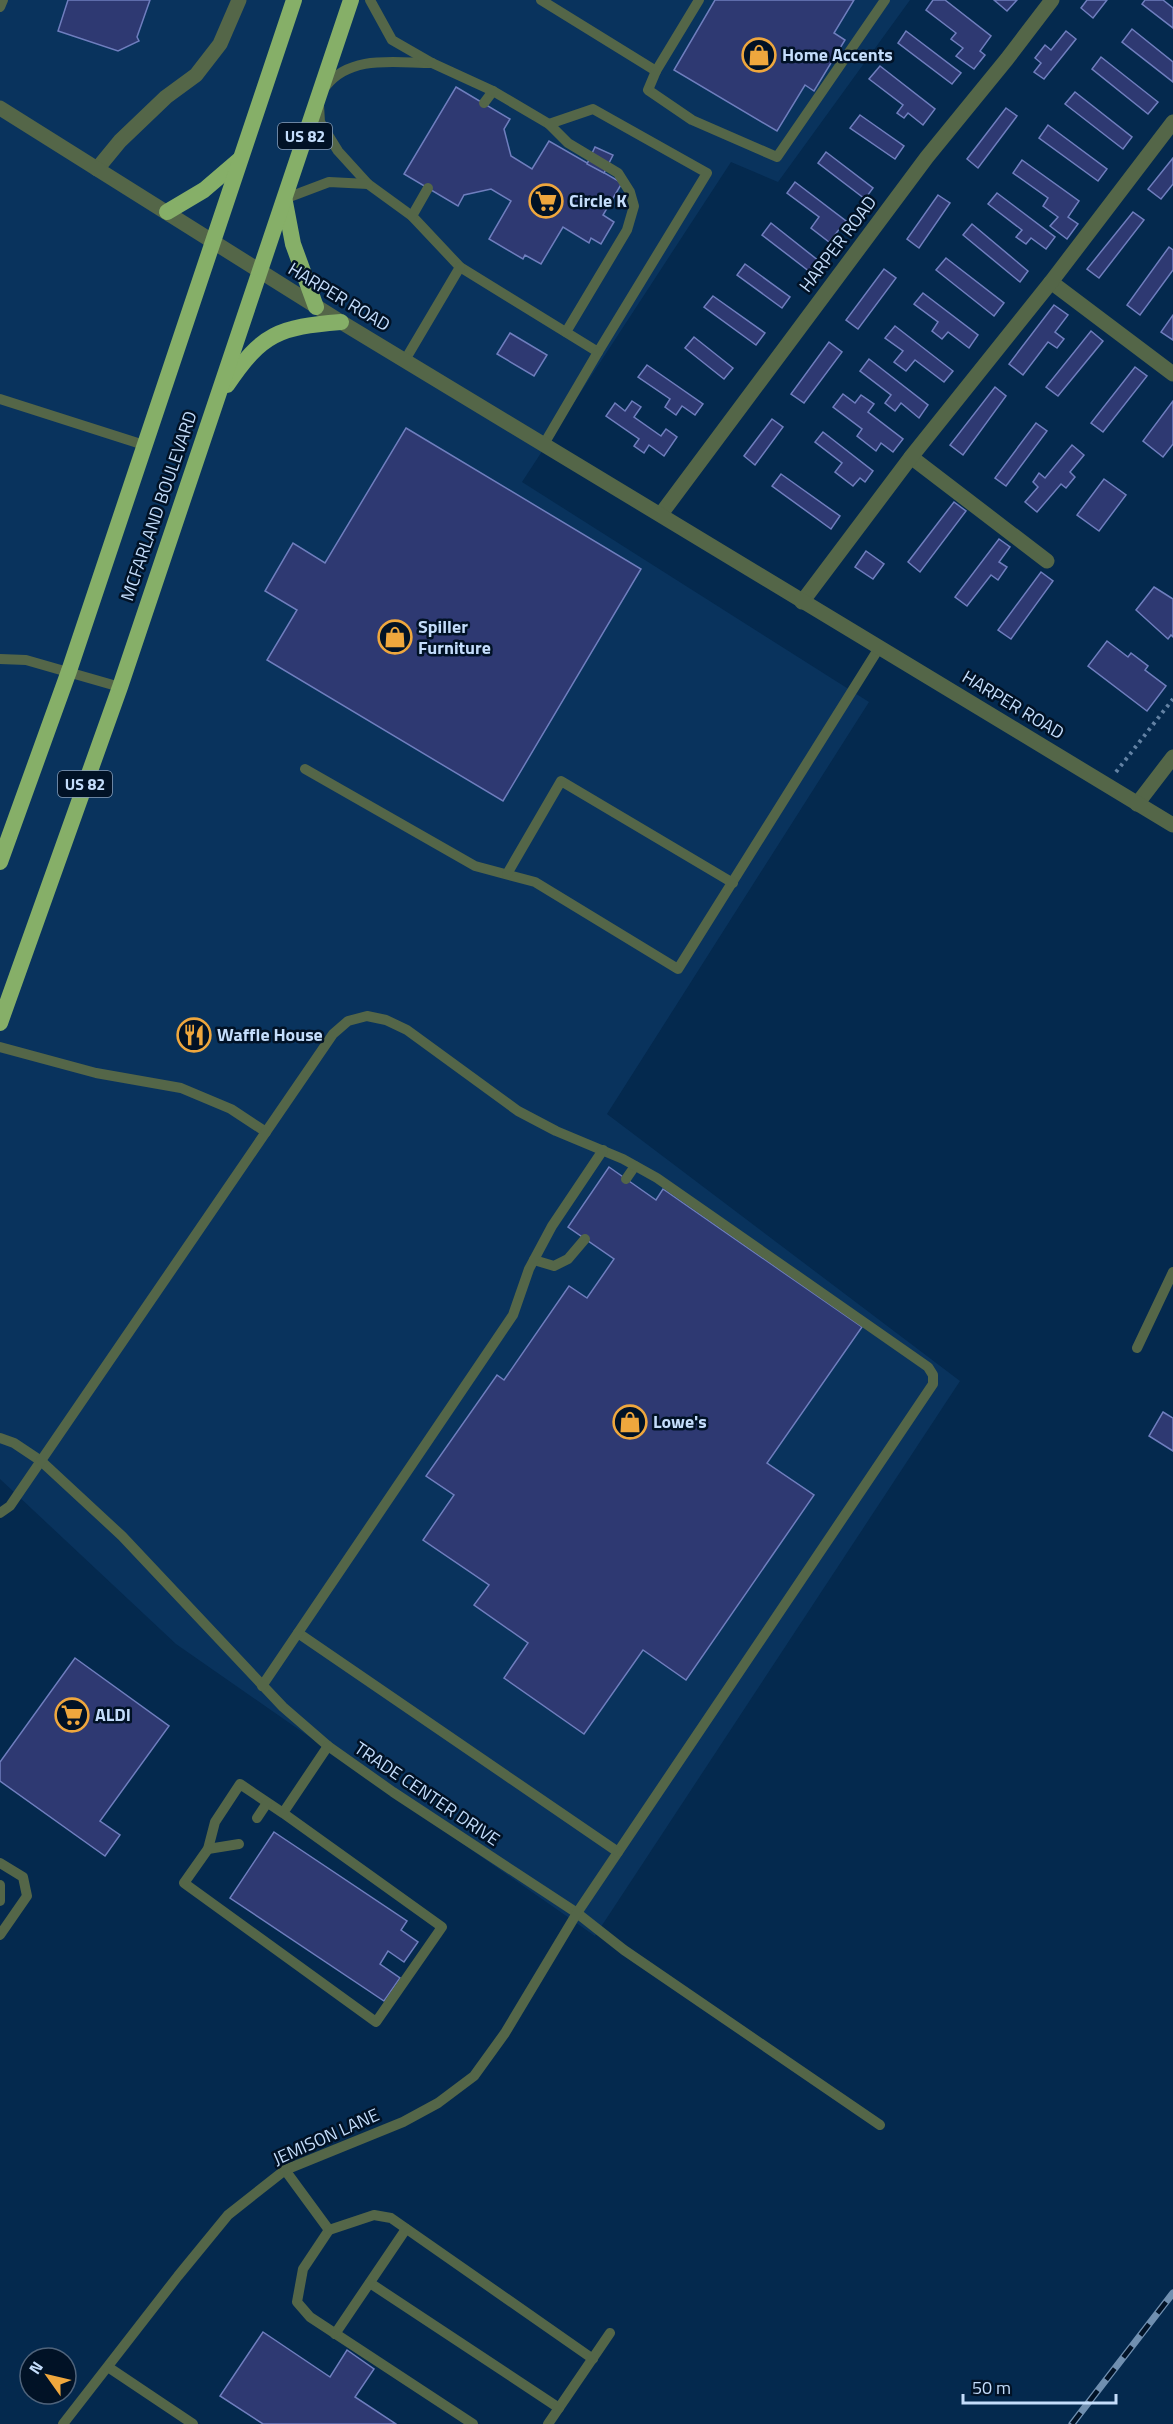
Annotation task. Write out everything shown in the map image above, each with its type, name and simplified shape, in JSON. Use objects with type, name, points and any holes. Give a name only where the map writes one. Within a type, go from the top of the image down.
[{"type":"highway","name":"MCFARLAND BOULEVARD","points":[[0,862],[69,671],[294,0]]},
{"type":"highway","name":"MCFARLAND BOULEVARD","points":[[0,1023],[120,687],[351,0]]},
{"type":"highway","points":[[167,212],[204,190],[240,159]]},
{"type":"highway","points":[[284,199],[293,244],[316,307]]},
{"type":"highway","points":[[214,404],[242,362],[267,338],[299,325],[340,322]]},
{"type":"street","points":[[97,169],[120,141],[196,75],[220,44],[239,0]]},
{"type":"street","name":"HARPER ROAD","points":[[661,514],[927,157],[1052,0]]},
{"type":"street","name":"HARPER ROAD","points":[[0,108],[340,322],[1173,825]]},
{"type":"street","points":[[802,602],[911,457],[1051,282],[1173,122]]},
{"type":"street","points":[[1051,282],[1173,374]]},
{"type":"street","points":[[911,457],[1047,561]]},
{"type":"street","points":[[1137,804],[1173,757]]},
{"type":"lane","points":[[0,7],[3,0]]},
{"type":"lane","points":[[370,0],[392,40],[432,63],[493,91],[549,124],[568,143],[618,173],[630,192],[634,206],[627,230],[566,332]]},
{"type":"lane","points":[[541,0],[656,71]]},
{"type":"lane","points":[[699,0],[656,71],[648,90],[692,120],[777,158],[885,0]]},
{"type":"lane","points":[[432,63],[359,63],[334,76],[318,97],[320,122],[338,151],[368,184],[412,216],[460,267],[598,352]]},
{"type":"lane","points":[[484,103],[493,91]]},
{"type":"lane","points":[[544,444],[707,173],[593,109],[549,124]]},
{"type":"lane","points":[[284,199],[329,182],[368,184]]},
{"type":"lane","points":[[412,216],[428,188]]},
{"type":"lane","points":[[405,360],[460,267]]},
{"type":"lane","points":[[0,399],[144,445]]},
{"type":"lane","points":[[305,769],[475,866],[535,882],[678,969],[879,648]]},
{"type":"lane","points":[[0,659],[26,660],[120,687]]},
{"type":"lane","points":[[507,874],[561,780],[733,883]]},
{"type":"lane","points":[[0,1513],[10,1506],[333,1034],[348,1021],[367,1016],[386,1020],[407,1030],[518,1111],[556,1131],[635,1166],[626,1179]]},
{"type":"lane","points":[[0,1047],[96,1073],[181,1088],[231,1109],[266,1132]]},
{"type":"lane","points":[[262,1686],[513,1315],[534,1260],[552,1226],[603,1150]]},
{"type":"lane","name":"JEMISON LANE","points":[[63,2424],[228,2215],[285,2170],[403,2122],[438,2103],[474,2076],[511,2023],[577,1913],[618,1851],[933,1384],[933,1375],[928,1367],[635,1166]]},
{"type":"lane","points":[[534,1260],[554,1266],[568,1259],[585,1239]]},
{"type":"lane","points":[[1137,1348],[1173,1272]]},
{"type":"lane","name":"TRADE CENTER DRIVE","points":[[0,1437],[14,1443],[41,1461],[122,1536],[262,1686],[328,1746],[393,1792],[577,1913],[624,1950],[880,2125]]},
{"type":"lane","points":[[298,1633],[618,1851]]},
{"type":"lane","points":[[283,1813],[328,1746]]},
{"type":"lane","points":[[240,1784],[283,1813],[442,1927],[376,2022],[184,1883],[208,1849],[215,1822],[240,1784]]},
{"type":"lane","points":[[257,1818],[267,1803]]},
{"type":"lane","points":[[208,1849],[239,1844]]},
{"type":"lane","points":[[0,1863],[23,1877],[27,1896],[0,1935]]},
{"type":"lane","points":[[0,1885],[0,1901]]},
{"type":"lane","points":[[285,2170],[329,2230]]},
{"type":"lane","points":[[472,2424],[310,2317],[297,2302],[303,2269],[329,2230],[374,2215],[391,2218],[593,2359]]},
{"type":"lane","points":[[335,2334],[406,2229]]},
{"type":"lane","points":[[370,2283],[559,2408]]},
{"type":"lane","points":[[548,2424],[610,2333]]},
{"type":"lane","points":[[108,2367],[193,2424]]},
{"type":"path","points":[[1106,785],[1173,699]]},
{"type":"shaded area","points":[[0,0],[910,0],[778,182],[731,162],[522,482],[869,702],[607,1114],[960,1381],[595,1936],[176,1644],[0,1479]]},
{"type":"building","points":[[68,0],[150,0],[137,37],[139,41],[118,51],[58,31]]},
{"type":"building","name":"Home Accents","points":[[715,0],[854,0],[834,33],[845,40],[814,91],[805,85],[777,131],[674,70]]},
{"type":"building","points":[[933,0],[945,0],[991,36],[980,51],[985,55],[974,69],[956,56],[963,48],[951,39],[956,33],[926,10]]},
{"type":"building","points":[[994,0],[1017,0],[1007,11]]},
{"type":"building","points":[[1087,0],[1107,0],[1093,18],[1081,8]]},
{"type":"building","points":[[1145,0],[1163,0],[1173,8],[1173,28],[1142,4]]},
{"type":"building","points":[[1132,29],[1173,62],[1173,82],[1122,42]]},
{"type":"building","points":[[906,31],[961,73],[952,84],[898,43]]},
{"type":"building","points":[[1066,31],[1076,39],[1044,79],[1034,72],[1041,63],[1035,58],[1045,45],[1051,50]]},
{"type":"building","points":[[1101,57],[1158,102],[1148,114],[1092,69]]},
{"type":"building","points":[[880,66],[935,109],[923,125],[908,113],[904,118],[897,113],[903,105],[869,79]]},
{"type":"building","points":[[456,87],[510,119],[504,129],[511,156],[532,169],[549,141],[622,183],[603,215],[614,222],[601,244],[591,238],[589,243],[563,227],[541,264],[525,255],[523,259],[489,239],[511,201],[491,189],[464,195],[458,206],[404,174]]},
{"type":"building","points":[[1075,92],[1132,137],[1123,149],[1065,104]]},
{"type":"building","points":[[1006,108],[1017,116],[978,168],[967,159]]},
{"type":"building","points":[[860,115],[904,146],[895,159],[850,128]]},
{"type":"building","points":[[1048,125],[1107,169],[1098,181],[1039,138]]},
{"type":"building","points":[[595,147],[613,155],[604,173],[587,164]]},
{"type":"building","points":[[826,152],[873,188],[865,199],[818,163]]},
{"type":"building","points":[[1173,158],[1173,184],[1161,199],[1148,189]]},
{"type":"building","points":[[1022,160],[1079,201],[1068,217],[1078,224],[1067,239],[1050,226],[1058,217],[1043,206],[1048,198],[1013,173]]},
{"type":"building","points":[[795,182],[846,221],[829,242],[811,228],[819,217],[787,193]]},
{"type":"building","points":[[997,193],[1055,237],[1046,249],[1031,238],[1026,244],[1016,237],[1022,230],[988,204]]},
{"type":"building","points":[[938,195],[950,203],[919,248],[907,239]]},
{"type":"building","points":[[1133,212],[1144,220],[1099,278],[1087,269]]},
{"type":"building","points":[[771,223],[819,261],[810,272],[762,235]]},
{"type":"building","points":[[972,224],[1028,271],[1020,282],[963,235]]},
{"type":"building","points":[[1169,247],[1173,250],[1173,270],[1140,315],[1127,305]]},
{"type":"building","points":[[946,258],[1004,303],[994,316],[936,270]]},
{"type":"building","points":[[745,264],[790,297],[782,308],[737,275]]},
{"type":"building","points":[[884,269],[896,278],[858,329],[846,320]]},
{"type":"building","points":[[923,293],[978,335],[969,348],[948,332],[942,339],[932,331],[938,322],[914,304]]},
{"type":"building","points":[[713,296],[765,333],[756,345],[704,307]]},
{"type":"building","points":[[1054,305],[1068,315],[1055,332],[1064,339],[1057,348],[1048,342],[1023,375],[1009,364]]},
{"type":"building","points":[[1173,315],[1173,340],[1161,332]]},
{"type":"building","points":[[895,326],[953,371],[944,382],[915,360],[906,371],[894,362],[903,351],[885,338]]},
{"type":"building","points":[[1091,331],[1103,341],[1058,396],[1046,387]]},
{"type":"building","points":[[510,333],[547,355],[534,376],[497,354]]},
{"type":"building","points":[[694,337],[733,368],[724,379],[685,348]]},
{"type":"building","points":[[829,342],[842,352],[804,403],[791,394]]},
{"type":"building","points":[[869,359],[928,405],[919,418],[901,403],[895,411],[885,403],[891,395],[860,371]]},
{"type":"building","points":[[647,365],[703,404],[695,415],[682,406],[676,415],[665,407],[670,399],[638,377]]},
{"type":"building","points":[[1135,367],[1147,376],[1103,432],[1091,423]]},
{"type":"building","points":[[995,387],[1006,396],[963,455],[950,445]]},
{"type":"building","points":[[843,394],[855,403],[861,395],[874,404],[868,412],[903,439],[893,452],[881,443],[876,451],[857,436],[862,429],[833,407]]},
{"type":"building","points":[[632,401],[641,407],[634,417],[661,436],[666,429],[677,437],[664,456],[649,445],[644,453],[634,446],[639,439],[606,416],[615,403],[625,411]]},
{"type":"building","points":[[1173,401],[1173,444],[1163,457],[1143,441]]},
{"type":"building","points":[[772,419],[783,427],[755,465],[744,456]]},
{"type":"building","points":[[1036,423],[1047,431],[1006,486],[995,478]]},
{"type":"building","points":[[406,428],[641,569],[503,801],[267,660],[297,610],[265,591],[293,543],[325,563]]},
{"type":"building","points":[[823,432],[873,471],[865,482],[860,478],[853,486],[835,472],[842,463],[815,442]]},
{"type":"building","points":[[1072,445],[1084,455],[1070,472],[1075,477],[1066,488],[1061,484],[1037,512],[1025,502],[1038,487],[1033,482],[1039,473],[1045,478]]},
{"type":"building","points":[[781,474],[840,516],[831,529],[772,486]]},
{"type":"building","points":[[1104,479],[1126,495],[1099,531],[1077,515]]},
{"type":"building","points":[[954,502],[966,511],[920,572],[908,562]]},
{"type":"building","points":[[999,539],[1010,547],[999,562],[1007,567],[998,580],[991,575],[967,606],[955,597]]},
{"type":"building","points":[[866,551],[884,564],[873,579],[855,567]]},
{"type":"building","points":[[1041,572],[1053,581],[1011,639],[998,630]]},
{"type":"building","points":[[1154,587],[1173,599],[1173,637],[1171,635],[1168,639],[1136,610]]},
{"type":"building","points":[[1107,641],[1128,657],[1131,653],[1148,666],[1145,670],[1166,686],[1147,711],[1088,666]]},
{"type":"building","name":"Lowe's","points":[[609,1167],[656,1200],[663,1189],[862,1327],[767,1463],[814,1495],[686,1680],[643,1650],[584,1734],[504,1678],[528,1643],[474,1605],[489,1585],[423,1540],[454,1495],[426,1476],[497,1375],[504,1380],[569,1286],[587,1298],[614,1259],[568,1227]]},
{"type":"building","points":[[1163,1412],[1173,1418],[1173,1451],[1149,1436]]},
{"type":"building","points":[[75,1658],[169,1726],[100,1821],[120,1835],[105,1856],[0,1781],[0,1762]]},
{"type":"building","points":[[274,1832],[407,1921],[401,1930],[418,1942],[404,1962],[388,1951],[380,1964],[400,1978],[384,2001],[230,1898]]},
{"type":"building","points":[[263,2332],[330,2377],[347,2350],[374,2369],[355,2397],[396,2424],[263,2424],[220,2396]]},
{"type":"railway","points":[[1072,2424],[1173,2293]]},
{"type":"place","name":"Home Accents","points":[[759,55]]},
{"type":"place","name":"Circle K","points":[[546,201]]},
{"type":"place","name":"Spiller Furniture","points":[[395,637]]},
{"type":"place","name":"Waffle House","points":[[194,1035]]},
{"type":"place","name":"Lowe's","points":[[630,1422]]},
{"type":"place","name":"ALDI","points":[[72,1715]]}]
